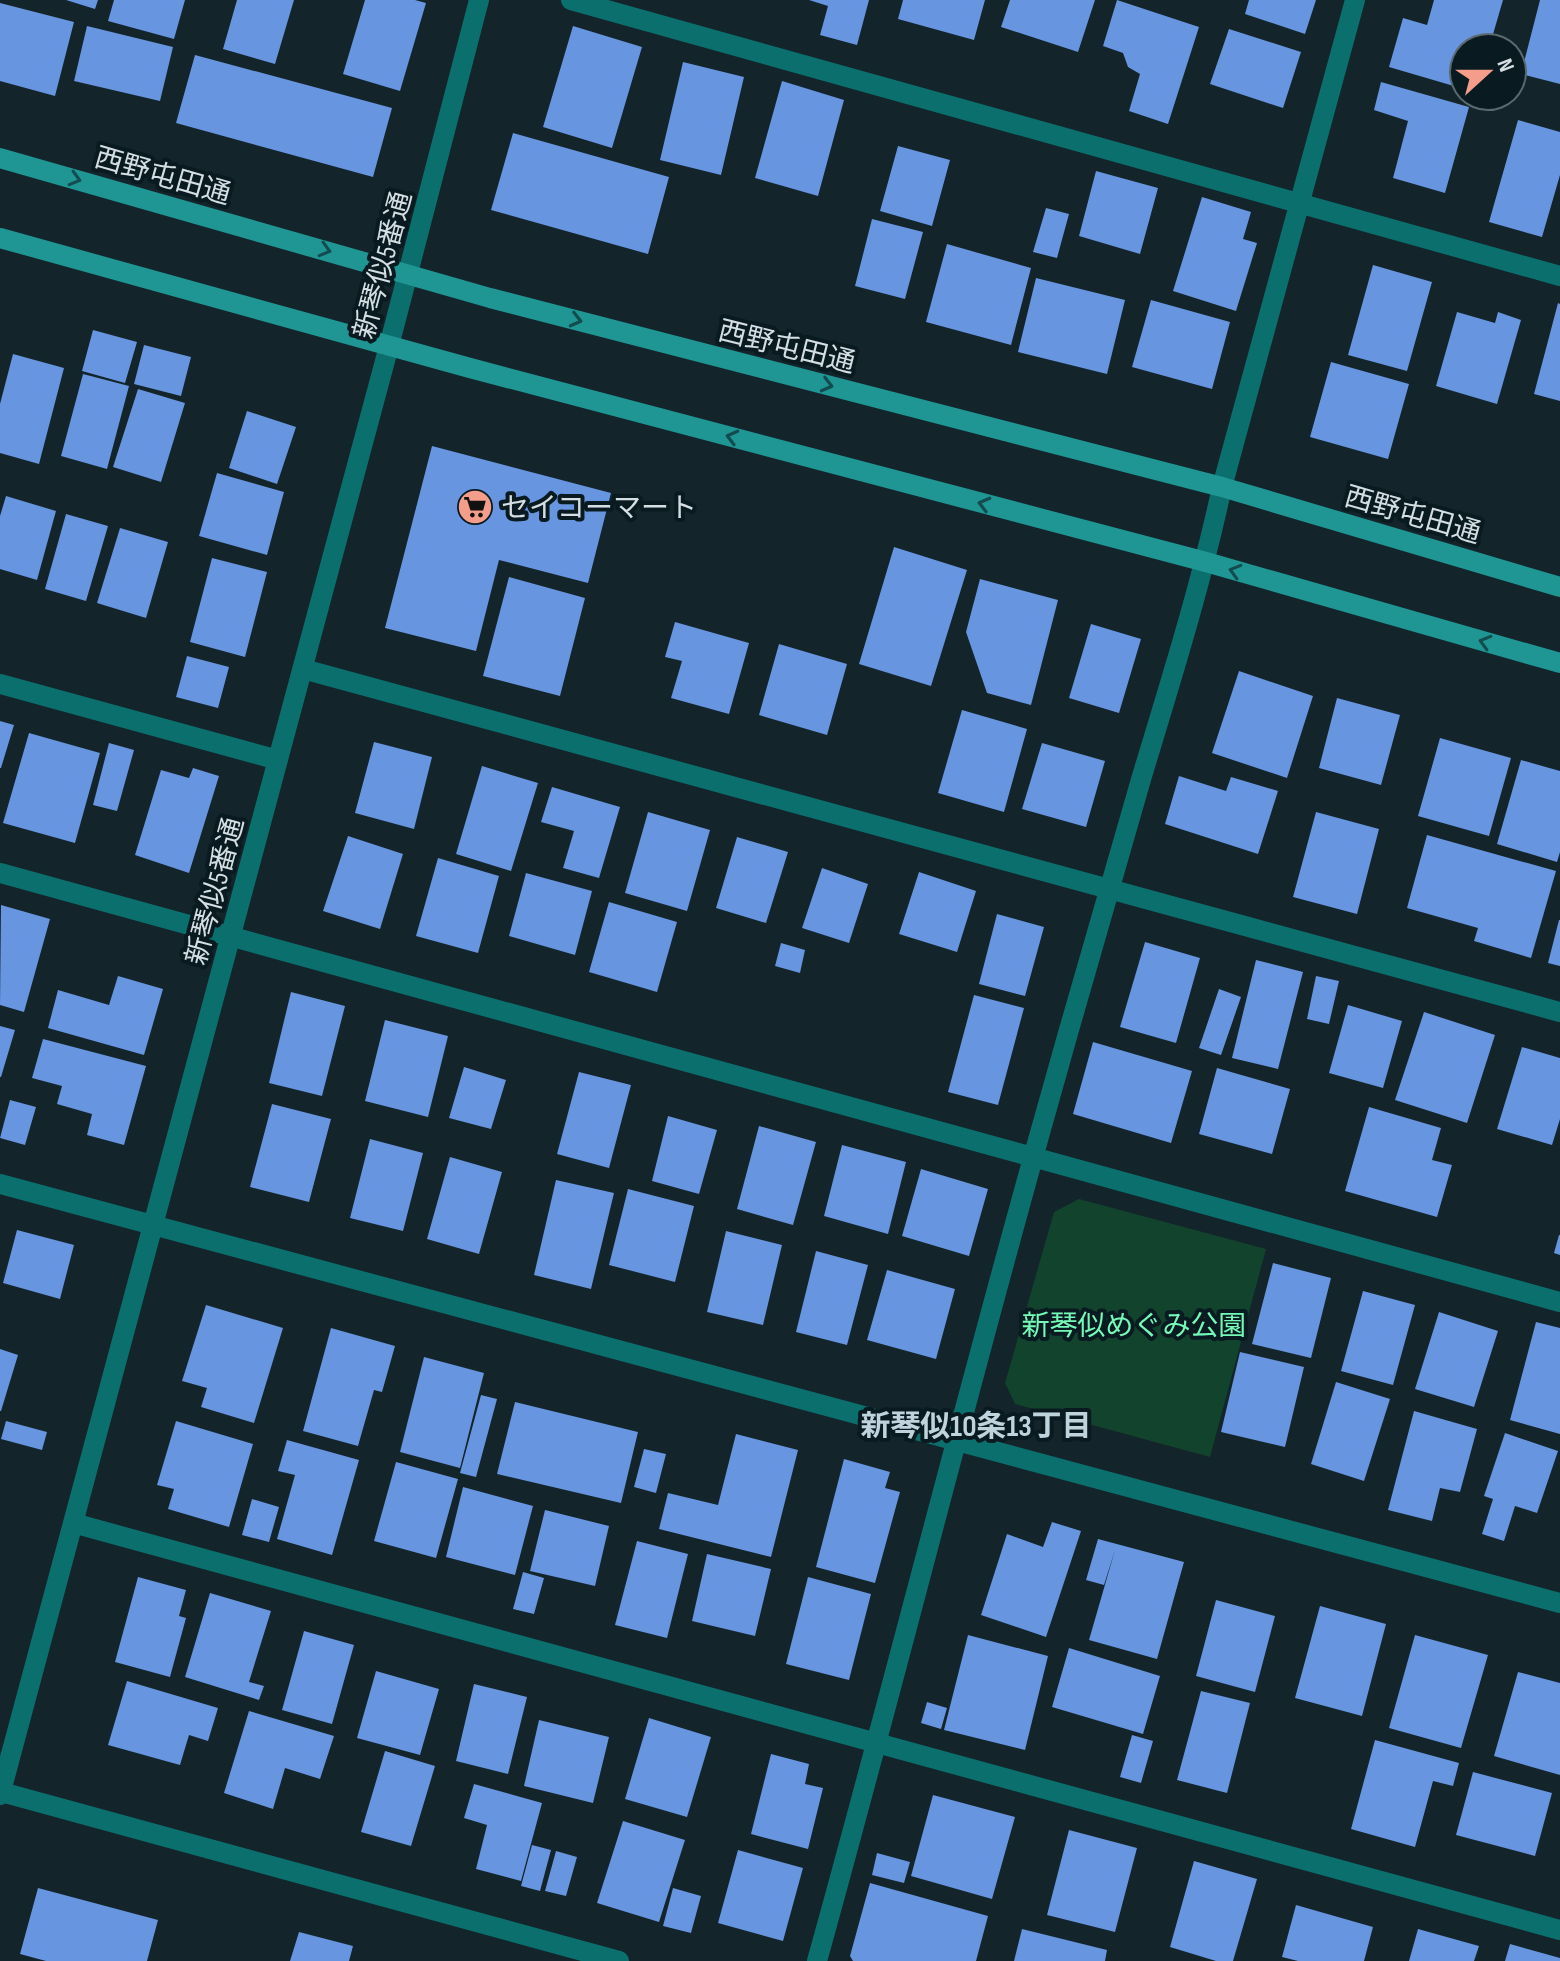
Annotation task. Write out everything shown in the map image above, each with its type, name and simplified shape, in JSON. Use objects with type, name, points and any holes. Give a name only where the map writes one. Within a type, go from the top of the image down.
[{"type":"street","name":"新琴似5番通","points":[[0,1794],[303,669],[479,0]]},
{"type":"street","points":[[571,0],[1560,276]]},
{"type":"street","points":[[817,1961],[1033,1157],[1206,562],[1222,487],[1355,0]]},
{"type":"street","name":"西野屯田通","points":[[0,158],[505,302],[1222,487],[1560,587]]},
{"type":"street","points":[[0,238],[389,346],[1206,562],[1560,663]]},
{"type":"street","points":[[303,669],[1560,1012]]},
{"type":"street","points":[[0,684],[278,760]]},
{"type":"street","points":[[0,873],[1560,1302]]},
{"type":"street","points":[[0,1184],[1560,1603]]},
{"type":"street","points":[[73,1523],[1560,1930]]},
{"type":"street","points":[[0,1794],[619,1961]]},
{"type":"green space","name":"新琴似めぐみ公園","points":[[1079,1199],[1266,1249],[1210,1457],[1015,1404],[1005,1383],[1054,1212]]},
{"type":"building","points":[[66,0],[98,0],[95,9]]},
{"type":"building","points":[[114,0],[185,0],[174,39],[108,21]]},
{"type":"building","points":[[237,0],[294,0],[275,64],[223,49]]},
{"type":"building","points":[[365,0],[415,0],[426,3],[400,91],[343,74]]},
{"type":"building","points":[[809,0],[869,0],[857,45],[820,35],[828,6]]},
{"type":"building","points":[[903,0],[985,0],[974,40],[898,19]]},
{"type":"building","points":[[1010,0],[1095,0],[1078,52],[1001,27]]},
{"type":"building","points":[[1117,0],[1199,27],[1168,124],[1129,111],[1140,74],[1128,67],[1123,53],[1103,46]]},
{"type":"building","points":[[1249,0],[1316,0],[1305,34],[1245,14]]},
{"type":"building","points":[[1434,0],[1503,0],[1494,32],[1448,32],[1448,84],[1389,67],[1403,18],[1427,25]]},
{"type":"building","points":[[1540,0],[1560,0],[1560,84],[1528,76],[1528,47]]},
{"type":"building","points":[[0,3],[74,22],[55,96],[0,81]]},
{"type":"building","points":[[87,26],[173,47],[160,101],[74,81]]},
{"type":"building","points":[[573,26],[642,47],[612,148],[543,127]]},
{"type":"building","points":[[1229,29],[1301,52],[1283,108],[1210,84]]},
{"type":"building","points":[[195,55],[392,108],[373,177],[176,123]]},
{"type":"building","points":[[683,62],[744,77],[721,175],[660,160]]},
{"type":"building","points":[[782,81],[844,100],[818,196],[755,178]]},
{"type":"building","points":[[1381,82],[1448,101],[1448,112],[1468,112],[1445,193],[1393,178],[1408,121],[1374,110]]},
{"type":"building","points":[[1518,120],[1560,132],[1560,175],[1542,237],[1489,222]]},
{"type":"building","points":[[513,133],[669,177],[648,254],[491,210]]},
{"type":"building","points":[[898,146],[950,160],[932,226],[880,211]]},
{"type":"building","points":[[1096,171],[1158,188],[1140,254],[1079,236]]},
{"type":"building","points":[[1202,197],[1251,212],[1243,239],[1257,243],[1236,311],[1173,291]]},
{"type":"building","points":[[1046,208],[1069,214],[1057,258],[1033,252]]},
{"type":"building","points":[[872,219],[923,232],[905,299],[855,286]]},
{"type":"building","points":[[947,244],[1031,268],[1011,345],[926,322]]},
{"type":"building","points":[[1373,265],[1432,282],[1407,371],[1348,355]]},
{"type":"building","points":[[1036,278],[1125,300],[1107,374],[1018,352]]},
{"type":"building","points":[[1151,300],[1230,322],[1212,389],[1132,367]]},
{"type":"building","points":[[1560,304],[1560,401],[1534,394]]},
{"type":"building","points":[[1457,312],[1495,323],[1498,312],[1521,320],[1497,404],[1436,386]]},
{"type":"building","points":[[93,330],[137,342],[125,383],[82,371]]},
{"type":"building","points":[[144,345],[191,357],[181,396],[134,384]]},
{"type":"building","points":[[13,354],[64,368],[39,464],[0,453],[0,404]]},
{"type":"building","points":[[1331,362],[1409,384],[1388,459],[1310,437]]},
{"type":"building","points":[[83,374],[129,386],[107,469],[61,456]]},
{"type":"building","points":[[138,389],[185,403],[161,482],[113,467]]},
{"type":"building","points":[[247,411],[296,427],[277,484],[229,468]]},
{"type":"building","points":[[432,446],[611,493],[588,583],[499,560],[476,651],[385,628]]},
{"type":"building","points":[[217,473],[284,492],[267,555],[199,536]]},
{"type":"building","points":[[6,496],[56,511],[37,580],[0,569],[0,516]]},
{"type":"building","points":[[66,514],[108,526],[86,601],[45,589]]},
{"type":"building","points":[[120,528],[168,542],[146,618],[97,603]]},
{"type":"building","points":[[894,547],[967,570],[931,686],[859,664]]},
{"type":"building","points":[[212,558],[267,572],[245,657],[190,642]]},
{"type":"building","points":[[509,577],[585,598],[560,696],[483,676]]},
{"type":"building","points":[[980,579],[1058,600],[1031,705],[987,693],[966,632]]},
{"type":"building","points":[[675,622],[749,643],[729,714],[671,698],[682,661],[665,657]]},
{"type":"building","points":[[1091,624],[1141,639],[1119,713],[1069,698]]},
{"type":"building","points":[[779,644],[847,664],[827,735],[759,715]]},
{"type":"building","points":[[187,656],[229,667],[218,708],[176,697]]},
{"type":"building","points":[[1239,671],[1313,696],[1287,778],[1212,753]]},
{"type":"building","points":[[1337,698],[1400,715],[1381,785],[1319,768]]},
{"type":"building","points":[[962,710],[1027,729],[1004,812],[938,793]]},
{"type":"building","points":[[0,721],[14,725],[1,768],[0,768]]},
{"type":"building","points":[[29,733],[100,753],[75,843],[3,823]]},
{"type":"building","points":[[1440,738],[1511,758],[1489,836],[1418,816]]},
{"type":"building","points":[[374,742],[432,757],[414,829],[355,813]]},
{"type":"building","points":[[109,743],[134,750],[117,811],[93,805]]},
{"type":"building","points":[[1042,743],[1105,761],[1086,827],[1022,809]]},
{"type":"building","points":[[1521,760],[1560,771],[1560,852],[1557,862],[1497,844]]},
{"type":"building","points":[[482,766],[538,783],[511,871],[456,854]]},
{"type":"building","points":[[193,768],[219,776],[189,873],[135,855],[161,770],[189,778]]},
{"type":"building","points":[[1179,776],[1226,791],[1231,777],[1278,791],[1258,854],[1165,824]]},
{"type":"building","points":[[552,787],[620,807],[599,878],[563,868],[574,831],[541,822]]},
{"type":"building","points":[[648,812],[710,830],[687,911],[625,893]]},
{"type":"building","points":[[1316,812],[1379,829],[1357,914],[1293,897]]},
{"type":"building","points":[[1427,835],[1556,871],[1531,958],[1474,941],[1478,928],[1407,908]]},
{"type":"building","points":[[348,836],[403,854],[380,929],[323,911]]},
{"type":"building","points":[[737,837],[788,852],[766,923],[716,908]]},
{"type":"building","points":[[438,858],[499,876],[478,953],[416,936]]},
{"type":"building","points":[[822,868],[868,884],[849,943],[802,928]]},
{"type":"building","points":[[919,872],[976,891],[957,952],[899,934]]},
{"type":"building","points":[[526,873],[592,891],[575,955],[509,936]]},
{"type":"building","points":[[609,902],[677,922],[657,992],[589,972]]},
{"type":"building","points":[[1,905],[50,919],[24,1012],[0,1005]]},
{"type":"building","points":[[997,914],[1044,927],[1025,996],[979,984]]},
{"type":"building","points":[[1560,920],[1560,966],[1548,963]]},
{"type":"building","points":[[1145,942],[1200,958],[1176,1043],[1120,1027]]},
{"type":"building","points":[[781,943],[805,950],[800,973],[775,966]]},
{"type":"building","points":[[1256,960],[1303,972],[1278,1069],[1232,1058]]},
{"type":"building","points":[[118,976],[163,989],[144,1055],[48,1028],[58,990],[109,1005]]},
{"type":"building","points":[[1316,976],[1339,981],[1329,1024],[1307,1019]]},
{"type":"building","points":[[1219,989],[1241,997],[1221,1055],[1199,1048]]},
{"type":"building","points":[[291,992],[345,1006],[322,1096],[269,1083]]},
{"type":"building","points":[[974,995],[1024,1008],[998,1105],[948,1092]]},
{"type":"building","points":[[1348,1005],[1402,1021],[1383,1088],[1329,1073]]},
{"type":"building","points":[[1424,1012],[1495,1035],[1467,1123],[1395,1100]]},
{"type":"building","points":[[385,1020],[448,1036],[428,1117],[365,1101]]},
{"type":"building","points":[[0,1026],[15,1030],[1,1077],[0,1077]]},
{"type":"building","points":[[43,1039],[146,1066],[124,1145],[87,1135],[92,1114],[57,1104],[62,1086],[32,1078]]},
{"type":"building","points":[[1093,1042],[1192,1071],[1171,1143],[1073,1114]]},
{"type":"building","points":[[1522,1047],[1560,1058],[1560,1119],[1552,1145],[1497,1129]]},
{"type":"building","points":[[464,1067],[506,1080],[491,1129],[449,1118]]},
{"type":"building","points":[[1217,1068],[1290,1089],[1272,1154],[1199,1134]]},
{"type":"building","points":[[579,1072],[631,1085],[609,1168],[557,1154]]},
{"type":"building","points":[[10,1100],[36,1107],[25,1145],[0,1138]]},
{"type":"building","points":[[272,1104],[331,1119],[309,1202],[250,1187]]},
{"type":"building","points":[[1369,1107],[1441,1128],[1432,1160],[1452,1165],[1437,1217],[1345,1191]]},
{"type":"building","points":[[668,1116],[717,1130],[699,1194],[652,1181]]},
{"type":"building","points":[[759,1126],[816,1142],[793,1225],[737,1209]]},
{"type":"building","points":[[370,1139],[423,1153],[403,1231],[350,1218]]},
{"type":"building","points":[[842,1145],[906,1162],[888,1234],[824,1216]]},
{"type":"building","points":[[450,1157],[502,1172],[479,1254],[427,1239]]},
{"type":"building","points":[[921,1169],[988,1189],[969,1256],[902,1236]]},
{"type":"building","points":[[556,1180],[614,1193],[591,1289],[534,1275]]},
{"type":"building","points":[[628,1189],[694,1206],[675,1282],[609,1265]]},
{"type":"building","points":[[17,1230],[74,1245],[60,1299],[3,1283]]},
{"type":"building","points":[[726,1231],[782,1245],[763,1325],[707,1312]]},
{"type":"building","points":[[1560,1235],[1560,1255],[1554,1253]]},
{"type":"building","points":[[816,1251],[868,1265],[847,1345],[796,1332]]},
{"type":"building","points":[[1273,1263],[1331,1278],[1311,1358],[1252,1344]]},
{"type":"building","points":[[887,1270],[955,1289],[936,1359],[867,1340]]},
{"type":"building","points":[[1363,1291],[1415,1305],[1393,1385],[1341,1371]]},
{"type":"building","points":[[206,1305],[283,1328],[254,1423],[201,1407],[207,1388],[182,1381]]},
{"type":"building","points":[[1439,1312],[1498,1331],[1474,1407],[1415,1389]]},
{"type":"building","points":[[1536,1322],[1560,1328],[1560,1434],[1510,1420]]},
{"type":"building","points":[[331,1328],[395,1346],[382,1392],[374,1390],[358,1446],[303,1431]]},
{"type":"building","points":[[0,1349],[18,1355],[1,1411],[0,1411]]},
{"type":"building","points":[[1240,1352],[1304,1367],[1285,1447],[1221,1432]]},
{"type":"building","points":[[424,1357],[484,1373],[460,1468],[400,1452]]},
{"type":"building","points":[[1336,1382],[1390,1399],[1364,1481],[1311,1464]]},
{"type":"building","points":[[481,1395],[497,1399],[476,1477],[460,1473]]},
{"type":"building","points":[[515,1402],[638,1432],[621,1503],[497,1474]]},
{"type":"building","points":[[1414,1411],[1477,1429],[1460,1492],[1440,1488],[1432,1521],[1388,1510]]},
{"type":"building","points":[[6,1421],[47,1432],[42,1450],[1,1439]]},
{"type":"building","points":[[176,1421],[253,1444],[229,1527],[168,1509],[174,1489],[157,1485]]},
{"type":"building","points":[[1505,1433],[1558,1451],[1537,1513],[1515,1506],[1504,1541],[1482,1534],[1493,1499],[1484,1496]]},
{"type":"building","points":[[736,1434],[798,1450],[771,1557],[659,1529],[668,1493],[718,1505]]},
{"type":"building","points":[[287,1440],[359,1460],[332,1555],[277,1539],[295,1475],[278,1471]]},
{"type":"building","points":[[644,1449],[666,1454],[656,1493],[634,1487]]},
{"type":"building","points":[[844,1459],[890,1472],[885,1488],[900,1492],[875,1583],[816,1567]]},
{"type":"building","points":[[396,1462],[458,1479],[436,1558],[374,1541]]},
{"type":"building","points":[[463,1487],[533,1506],[515,1575],[446,1557]]},
{"type":"building","points":[[252,1499],[279,1507],[269,1542],[242,1535]]},
{"type":"building","points":[[545,1510],[609,1526],[595,1586],[530,1571]]},
{"type":"building","points":[[1052,1522],[1081,1531],[1046,1637],[981,1615],[1007,1534],[1043,1547]]},
{"type":"building","points":[[1098,1539],[1184,1562],[1157,1659],[1089,1640],[1115,1550],[1104,1585],[1086,1580]]},
{"type":"building","points":[[637,1541],[688,1554],[667,1638],[615,1625]]},
{"type":"building","points":[[707,1554],[771,1569],[755,1636],[692,1621]]},
{"type":"building","points":[[523,1572],[544,1578],[534,1614],[513,1609]]},
{"type":"building","points":[[138,1577],[186,1590],[179,1616],[186,1618],[170,1677],[115,1662]]},
{"type":"building","points":[[808,1577],[871,1594],[849,1680],[786,1664]]},
{"type":"building","points":[[210,1593],[271,1611],[249,1682],[264,1686],[259,1700],[185,1677]]},
{"type":"building","points":[[1216,1600],[1275,1616],[1255,1692],[1196,1676]]},
{"type":"building","points":[[1320,1606],[1386,1624],[1362,1716],[1295,1698]]},
{"type":"building","points":[[304,1631],[354,1645],[332,1724],[282,1710]]},
{"type":"building","points":[[968,1635],[1048,1656],[1025,1750],[944,1730]]},
{"type":"building","points":[[1415,1635],[1488,1655],[1461,1748],[1389,1728]]},
{"type":"building","points":[[1069,1648],[1160,1676],[1143,1734],[1052,1707]]},
{"type":"building","points":[[376,1671],[439,1689],[420,1755],[357,1738]]},
{"type":"building","points":[[1518,1672],[1560,1683],[1560,1775],[1494,1756]]},
{"type":"building","points":[[127,1681],[218,1708],[208,1741],[189,1735],[180,1765],[108,1745]]},
{"type":"building","points":[[474,1684],[527,1697],[508,1774],[456,1761]]},
{"type":"building","points":[[1201,1691],[1250,1703],[1227,1793],[1177,1780]]},
{"type":"building","points":[[927,1702],[947,1708],[941,1729],[921,1723]]},
{"type":"building","points":[[249,1711],[334,1736],[320,1779],[285,1768],[273,1809],[224,1793]]},
{"type":"building","points":[[649,1718],[711,1737],[687,1817],[625,1799]]},
{"type":"building","points":[[539,1720],[609,1737],[593,1803],[524,1786]]},
{"type":"building","points":[[1132,1735],[1153,1741],[1141,1783],[1120,1777]]},
{"type":"building","points":[[1375,1740],[1459,1763],[1453,1786],[1433,1781],[1415,1847],[1351,1829]]},
{"type":"building","points":[[385,1751],[435,1766],[411,1846],[361,1832]]},
{"type":"building","points":[[771,1754],[809,1764],[805,1784],[823,1788],[808,1849],[751,1834]]},
{"type":"building","points":[[1473,1772],[1552,1793],[1535,1856],[1456,1835]]},
{"type":"building","points":[[474,1784],[542,1803],[521,1881],[476,1869],[487,1825],[464,1818]]},
{"type":"building","points":[[933,1795],[1015,1817],[992,1899],[911,1876]]},
{"type":"building","points":[[623,1821],[685,1840],[659,1922],[597,1903]]},
{"type":"building","points":[[1069,1830],[1137,1848],[1115,1932],[1047,1915]]},
{"type":"building","points":[[532,1845],[551,1850],[540,1891],[521,1886]]},
{"type":"building","points":[[738,1850],[803,1868],[783,1941],[718,1923]]},
{"type":"building","points":[[556,1851],[577,1857],[566,1896],[545,1891]]},
{"type":"building","points":[[877,1853],[910,1862],[904,1883],[872,1875]]},
{"type":"building","points":[[1194,1861],[1257,1879],[1233,1961],[1216,1961],[1170,1947]]},
{"type":"building","points":[[870,1883],[988,1916],[976,1961],[853,1961],[850,1956]]},
{"type":"building","points":[[38,1888],[158,1920],[147,1961],[46,1961],[20,1954]]},
{"type":"building","points":[[673,1888],[701,1896],[691,1933],[663,1926]]},
{"type":"building","points":[[1296,1905],[1373,1927],[1364,1961],[1298,1961],[1282,1957]]},
{"type":"building","points":[[1022,1929],[1107,1950],[1105,1961],[1014,1961]]},
{"type":"building","points":[[1418,1929],[1479,1946],[1474,1961],[1409,1961]]},
{"type":"building","points":[[299,1932],[353,1946],[349,1961],[290,1961]]},
{"type":"building","points":[[1510,1944],[1560,1958],[1560,1961],[1505,1961]]},
{"type":"place","name":"セイコーマート","points":[[475,507]]},
{"type":"district","name":"新琴似10条13丁目","points":[[976,1426]]}]
